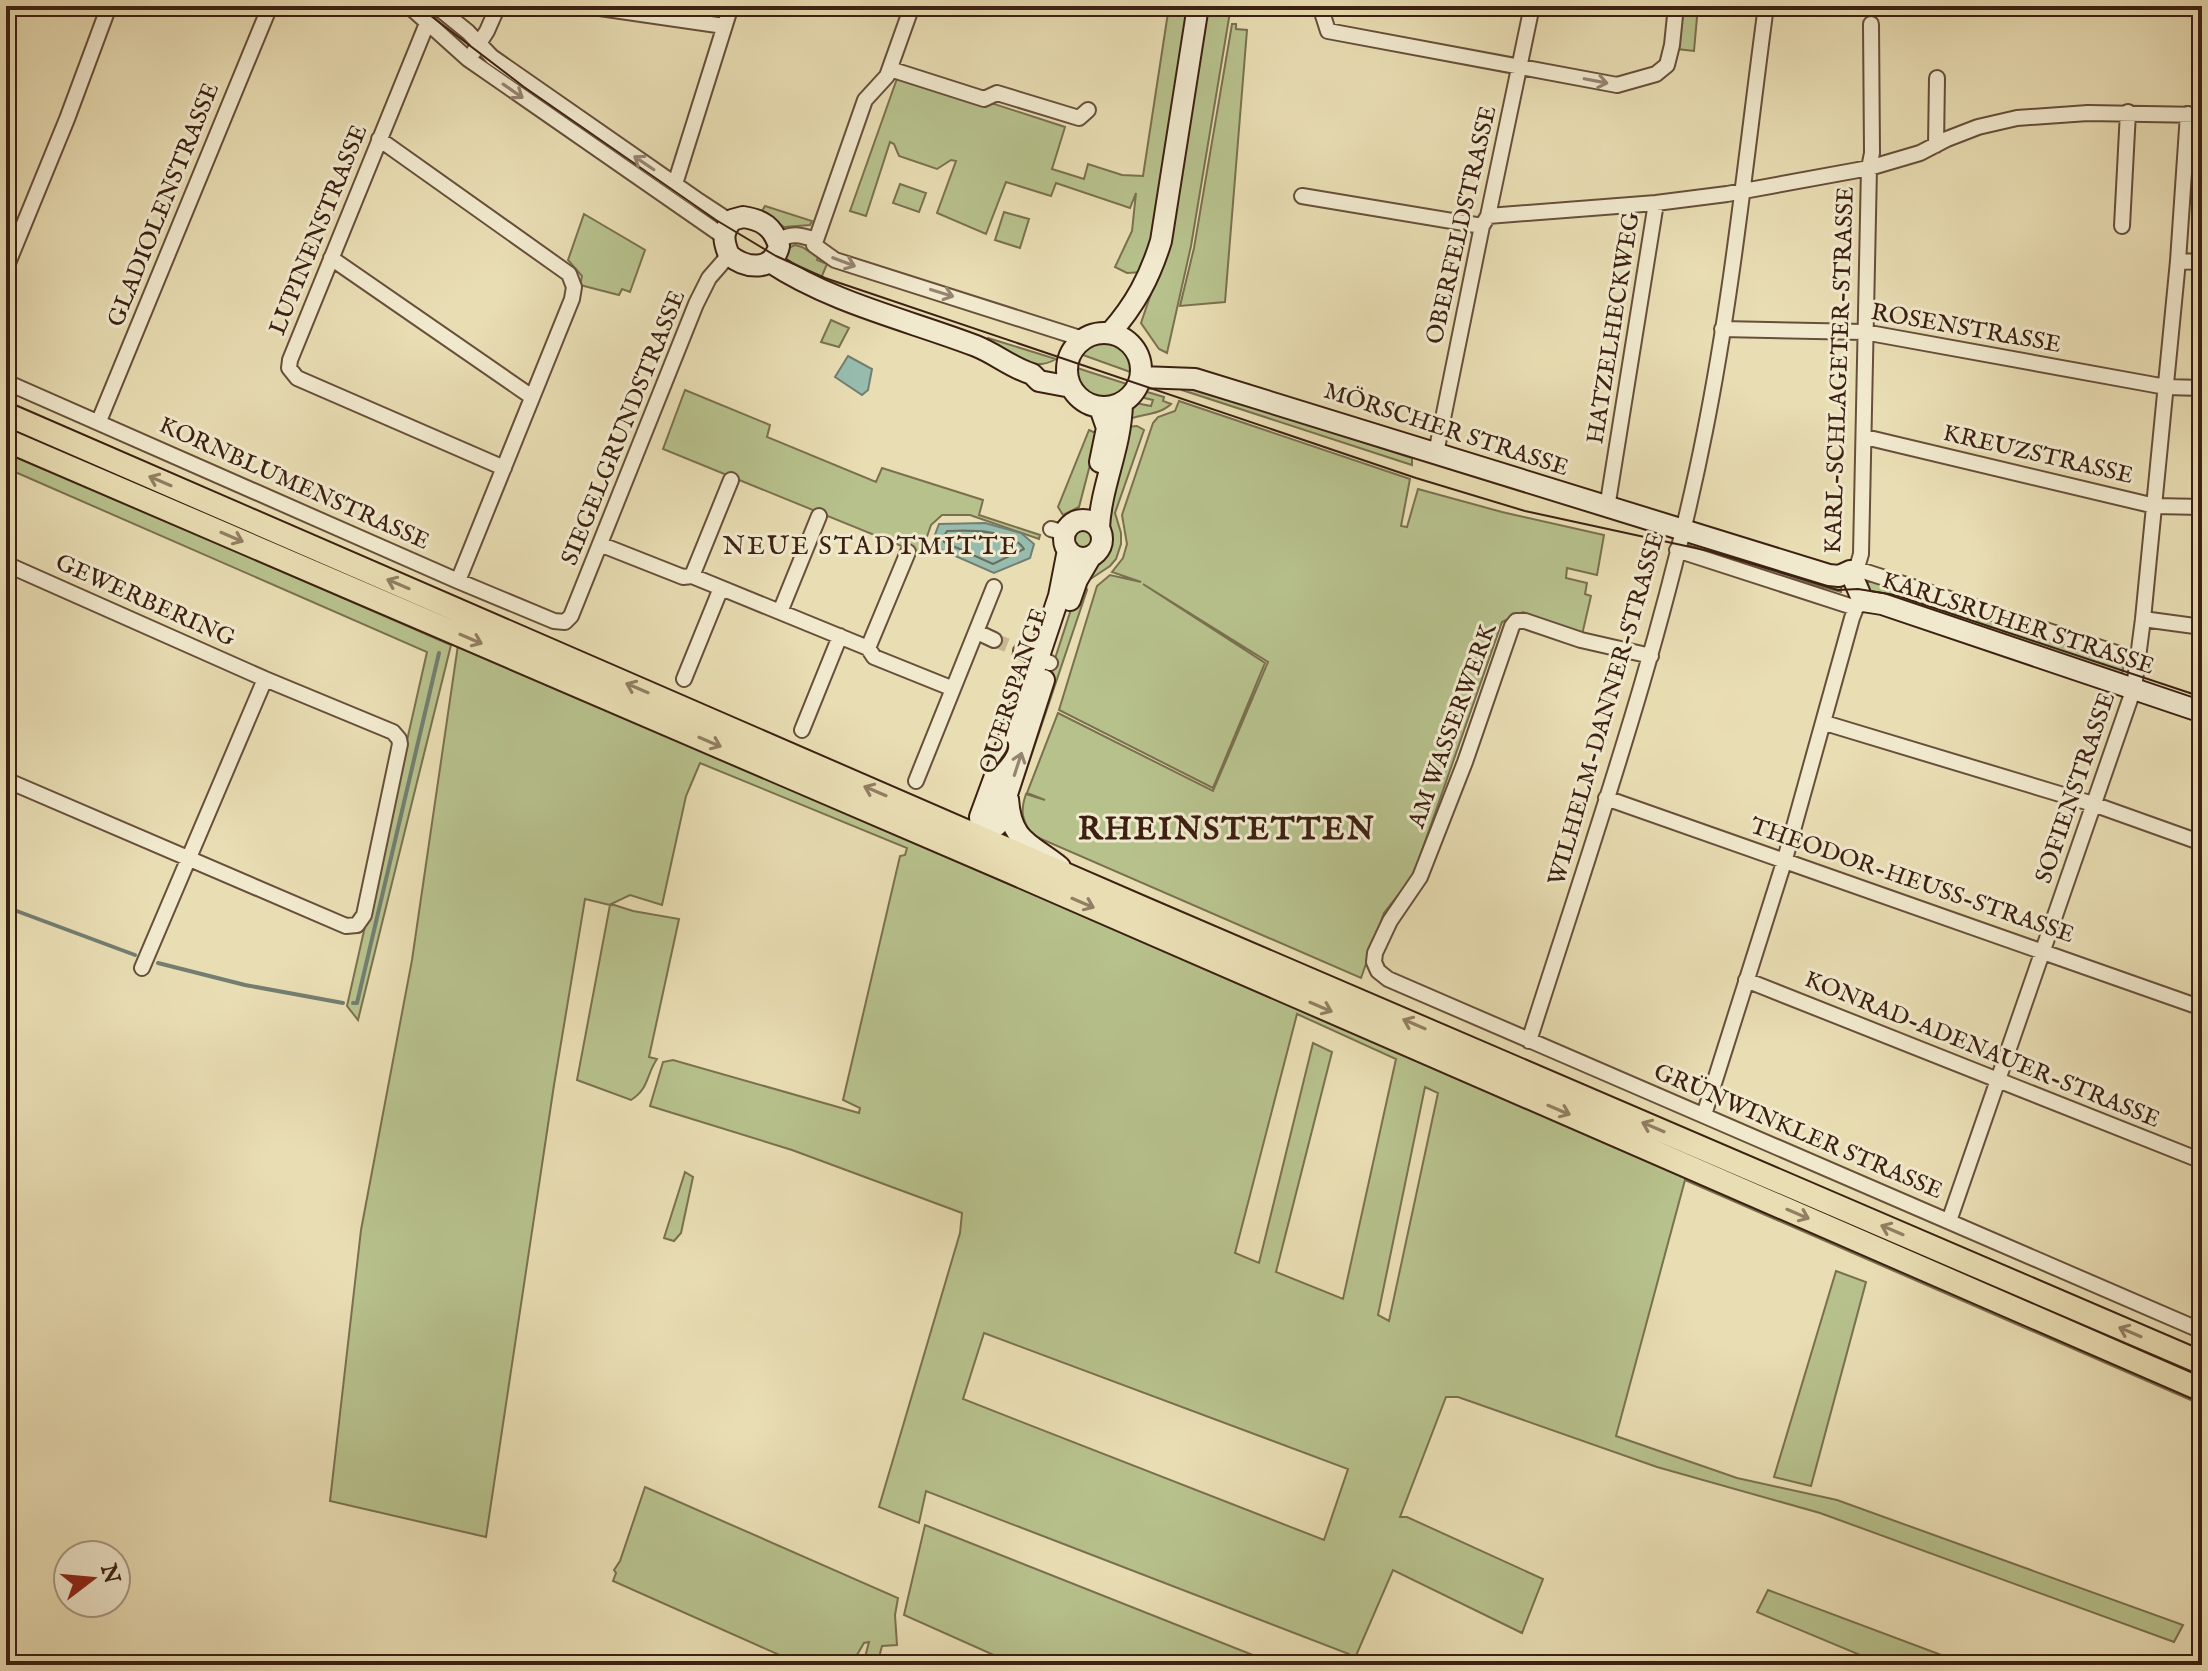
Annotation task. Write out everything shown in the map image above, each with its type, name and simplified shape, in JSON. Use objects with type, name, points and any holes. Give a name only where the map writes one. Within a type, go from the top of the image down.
[{"type":"main road","points":[[6,414],[2202,1390]]},
{"type":"main road","points":[[6,440],[978,847],[1069,875],[2202,1363]]},
{"type":"street","points":[[6,268],[109,6]]},
{"type":"street","name":"GLADIOLENSTRASSE","points":[[99,421],[270,6]]},
{"type":"street","points":[[409,6],[468,59],[567,130],[584,138],[728,237],[748,265],[770,262],[778,253],[778,241],[771,229],[755,218],[743,217],[728,237]]},
{"type":"street","points":[[436,6],[468,32],[478,45],[725,218],[728,237]]},
{"type":"street","points":[[468,59],[487,31],[498,6]]},
{"type":"street","points":[[586,6],[724,26]]},
{"type":"street","points":[[675,184],[731,6]]},
{"type":"street","points":[[912,6],[887,76],[865,100],[814,245],[835,260],[1083,339]]},
{"type":"street","points":[[1110,333],[1138,298],[1153,268],[1161,241],[1198,6]]},
{"type":"street","points":[[1320,6],[1328,31],[1617,85],[1663,70],[1670,56],[1676,6]]},
{"type":"street","name":"OBERFELDSTRASSE","points":[[1436,453],[1532,6]]},
{"type":"street","name":"WILHELM-DANNER-STRASSE","points":[[1529,1041],[1651,656],[1705,431],[1766,6]]},
{"type":"street","name":"LUPINENSTRASSE","points":[[428,21],[290,360],[291,374],[504,468]]},
{"type":"street","name":"KARL-SCHLAGETER-STRASSE","points":[[1852,570],[1861,554],[1865,437],[1864,332],[1872,153],[1871,24]]},
{"type":"street","points":[[890,69],[984,99],[997,93],[1079,118],[1088,110]]},
{"type":"street","points":[[1936,145],[1937,78]]},
{"type":"street","points":[[2122,226],[2128,112]]},
{"type":"street","points":[[1302,196],[1485,221],[1656,203],[1869,168],[1904,159],[1978,127],[2017,118],[2064,113],[2195,115]]},
{"type":"street","name":"SOFIENSTRASSE","points":[[1949,1221],[2134,688],[2195,115]]},
{"type":"street","points":[[379,139],[569,274],[574,287],[572,299],[458,581]]},
{"type":"street","name":"HATZELHECKWEG","points":[[1607,508],[1656,203]]},
{"type":"street","points":[[778,241],[787,235],[816,240]]},
{"type":"street","name":"SIEGELGRUNDSTRASSE","points":[[565,622],[571,616],[602,545],[696,304],[728,237]]},
{"type":"street","points":[[331,258],[532,397]]},
{"type":"street","points":[[2178,261],[2202,262]]},
{"type":"street","points":[[770,262],[821,291],[981,348],[1032,374],[1039,381],[1071,387]]},
{"type":"street","points":[[1134,349],[1110,333],[1083,339],[1072,350],[1067,363],[1071,387],[1081,400],[1100,408],[1122,403],[1135,391],[1141,377],[1141,365],[1134,349],[1138,298]]},
{"type":"street","name":"ROSENSTRASSE","points":[[1722,329],[1864,332],[2166,387],[2202,388]]},
{"type":"street","name":"MÖRSCHER STRASSE","points":[[1134,349],[1190,372],[1195,379]]},
{"type":"street","points":[[1032,374],[1067,363]]},
{"type":"street","name":"MÖRSCHER STRASSE","points":[[1141,377],[1195,379],[1607,508],[1680,540]]},
{"type":"street","name":"KORNBLUMENSTRASSE","points":[[6,382],[458,581],[554,621],[565,622]]},
{"type":"street","points":[[1091,524],[1102,503],[1120,438],[1122,403]]},
{"type":"street","points":[[1091,524],[1106,439],[1105,417],[1100,408]]},
{"type":"street","name":"KREUZSTRASSE","points":[[1865,437],[2155,506],[2202,507]]},
{"type":"street","points":[[692,576],[731,480]]},
{"type":"street","points":[[780,612],[819,516]]},
{"type":"street","points":[[1072,523],[1091,524],[1102,534],[1100,547],[1091,556],[1078,557],[1061,538],[1072,523]]},
{"type":"street","name":"QUERSPANGE","points":[[978,847],[980,817],[1062,586],[1061,538]]},
{"type":"street","name":"KARLSRUHER STRASSE","points":[[1680,540],[1829,575],[1839,576],[1852,570],[2138,660]]},
{"type":"street","name":"KARLSRUHER STRASSE","points":[[1680,540],[1860,605],[1882,604],[2202,712]]},
{"type":"street","points":[[602,545],[683,577],[692,576],[840,636],[868,648],[874,657],[951,688],[955,684]]},
{"type":"street","points":[[868,648],[908,552]]},
{"type":"street","name":"QUERSPANGE","points":[[978,847],[997,825],[1007,796],[1036,658],[1091,556]]},
{"type":"street","name":"GEWERBERING","points":[[6,564],[265,679],[380,726],[399,739],[399,756],[364,915],[357,925],[346,926],[6,780]]},
{"type":"street","points":[[1704,1115],[1785,859],[1860,605],[1852,570]]},
{"type":"street","points":[[916,781],[994,587]]},
{"type":"street","points":[[684,679],[721,588]]},
{"type":"street","points":[[2143,619],[2202,627]]},
{"type":"street","name":"AM WASSERWERK","points":[[1378,971],[1374,962],[1375,953],[1395,911],[1420,877],[1516,621],[1651,656]]},
{"type":"street","points":[[977,632],[994,640]]},
{"type":"street","points":[[802,730],[840,636]]},
{"type":"street","points":[[142,968],[265,679]]},
{"type":"street","points":[[1825,723],[2093,804],[2202,843]]},
{"type":"street","points":[[1007,796],[1009,816],[1024,843],[1040,851],[1069,875]]},
{"type":"street","name":"THEODOR-HEUSS-STRASSE","points":[[1606,798],[2202,1008]]},
{"type":"street","name":"GRÜNWINKLER STRASSE","points":[[1378,971],[1388,979],[1529,1041],[2202,1331]]},
{"type":"street","name":"KONRAD-ADENAUER-STRASSE","points":[[1746,980],[2202,1161]]},
{"type":"green space","points":[[1169,6],[1192,6],[1159,221],[1143,272],[1127,273],[1115,267],[1132,231],[1136,193],[1130,208],[1056,183],[1051,196],[1006,182],[986,234],[937,213],[956,161],[951,160],[937,169],[899,156],[890,142],[866,216],[850,211],[899,73],[1065,127],[1052,169],[1084,179],[1088,164],[1122,175],[1143,176]]},
{"type":"green space","points":[[1205,6],[1231,6],[1191,246],[1167,353],[1159,349],[1141,323],[1160,267]]},
{"type":"green space","points":[[1680,6],[1698,6],[1694,51],[1677,49]]},
{"type":"green space","points":[[1232,24],[1236,24],[1236,29],[1247,30],[1225,302],[1180,306],[1194,248]]},
{"type":"green space","points":[[900,184],[926,193],[919,212],[893,203]]},
{"type":"green space","points":[[765,206],[812,221],[810,225],[784,227],[762,211]]},
{"type":"green space","points":[[1004,212],[1029,219],[1020,248],[995,240]]},
{"type":"green space","points":[[584,214],[645,250],[630,292],[622,289],[619,295],[580,285],[582,276],[568,260]]},
{"type":"green space","points":[[795,245],[827,264],[819,283],[783,258],[784,250]]},
{"type":"green space","points":[[831,320],[849,328],[839,347],[821,342]]},
{"type":"green space","points":[[988,338],[1056,359],[1037,364],[1020,361],[986,342]]},
{"type":"green space","points":[[1099,341],[1114,342],[1125,348],[1133,359],[1136,374],[1080,354],[1083,349]]},
{"type":"green space","points":[[1074,367],[1133,386],[1115,399],[1095,399],[1080,389]]},
{"type":"green space","points":[[1184,384],[1412,458],[1412,465],[1182,390]]},
{"type":"green space","points":[[685,390],[770,425],[767,437],[876,482],[882,468],[983,500],[979,515],[1040,535],[1039,539],[970,515],[942,515],[931,525],[921,554],[663,449]]},
{"type":"green space","points":[[1144,391],[1164,397],[1163,401],[1171,404],[1156,412],[1126,420],[1130,407],[1136,403],[1151,406],[1153,400],[1140,397]]},
{"type":"green space","points":[[1179,401],[1410,479],[1401,526],[1407,527],[1418,489],[1604,535],[1597,575],[1567,568],[1566,578],[1587,583],[1585,594],[1591,596],[1582,635],[1523,612],[1502,622],[1413,876],[1384,913],[1361,978],[1032,835],[1024,820],[1026,794],[1045,800],[1027,793],[1058,713],[1213,791],[1268,662],[1143,584],[1265,663],[1213,788],[1059,710],[1097,586],[1110,575],[1141,582],[1112,572],[1123,558],[1127,544],[1122,515],[1153,423],[1158,417],[1175,411]]},
{"type":"green space","points":[[1137,426],[1144,430],[1115,513],[1121,544],[1110,566],[1089,580],[1081,577],[1107,556],[1110,548],[1112,537],[1106,521],[1126,427]]},
{"type":"green space","points":[[1089,430],[1098,434],[1079,507],[1063,515],[1058,507]]},
{"type":"green space","points":[[6,451],[451,645],[358,1020],[347,1006],[427,652],[6,468]]},
{"type":"green space","points":[[1083,526],[1092,530],[1096,539],[1092,548],[1083,552],[1074,548],[1070,539],[1074,530]]},
{"type":"green space","points":[[1696,543],[1841,584],[1841,592],[1694,552]]},
{"type":"green space","points":[[1871,581],[1943,600],[2103,652],[2109,659],[2124,664],[2122,674],[1871,593],[1867,583]]},
{"type":"green space","points":[[1079,585],[1087,590],[1015,804],[1019,769]]},
{"type":"green space","points":[[458,645],[2202,1398],[2202,1405],[1685,1180],[1616,1436],[1737,1478],[1837,1500],[2183,1625],[2174,1642],[1820,1513],[1657,1467],[1458,1397],[1446,1397],[1400,1517],[1407,1517],[1543,1579],[1522,1633],[1393,1570],[1352,1665],[1345,1665],[1349,1654],[926,1491],[919,1523],[879,1507],[960,1233],[962,1213],[792,1150],[650,1106],[663,1062],[673,1060],[859,1113],[860,1108],[843,1100],[900,856],[905,855],[907,848],[700,763],[686,796],[662,905],[630,895],[611,904],[679,919],[649,1057],[657,1059],[644,1086],[631,1100],[577,1080],[610,905],[585,899],[486,1537],[330,1501],[361,1230],[412,960]],"holes":[[[1297,1014],[1396,1059],[1343,1299],[1276,1272],[1332,1052],[1313,1043],[1259,1263],[1235,1253]],[[1425,1087],[1438,1093],[1389,1321],[1378,1315]],[[984,1333],[1348,1469],[1324,1540],[963,1399]]]},
{"type":"green space","points":[[685,1172],[693,1177],[681,1233],[674,1241],[664,1238]]},
{"type":"green space","points":[[1836,1271],[1866,1282],[1811,1486],[1774,1477]]},
{"type":"green space","points":[[645,1487],[898,1598],[895,1615],[897,1645],[882,1646],[877,1665],[863,1665],[869,1642],[864,1643],[851,1665],[802,1665],[613,1581],[614,1570],[620,1561]]},
{"type":"green space","points":[[925,1525],[1278,1665],[1016,1665],[904,1615]]},
{"type":"green space","points":[[1768,1590],[1968,1665],[1884,1665],[1757,1612]]},
{"type":"water","points":[[848,356],[872,369],[868,390],[862,395],[835,377]]},
{"type":"water","points":[[985,523],[1021,533],[1034,544],[1030,558],[994,573],[937,548],[933,540],[939,524]]},
{"type":"waterway","points":[[2154,6],[2182,11],[2202,9]]},
{"type":"waterway","points":[[353,1003],[357,1003],[439,653]]},
{"type":"waterway","points":[[6,907],[135,955]]},
{"type":"waterway","points":[[158,963],[245,985],[343,1003]]},
{"type":"tunnel","points":[[994,640],[1021,651]]},
{"type":"tram line","points":[[418,6],[524,87],[716,220],[776,256],[825,278],[1416,478],[1525,511],[1709,551],[1838,590],[1858,589],[1895,595],[2202,697]]},
{"type":"district","name":"NEUE STADTMITTE","points":[[871,546]]},
{"type":"district","name":"RHEINSTETTEN","points":[[1227,830]]}]
